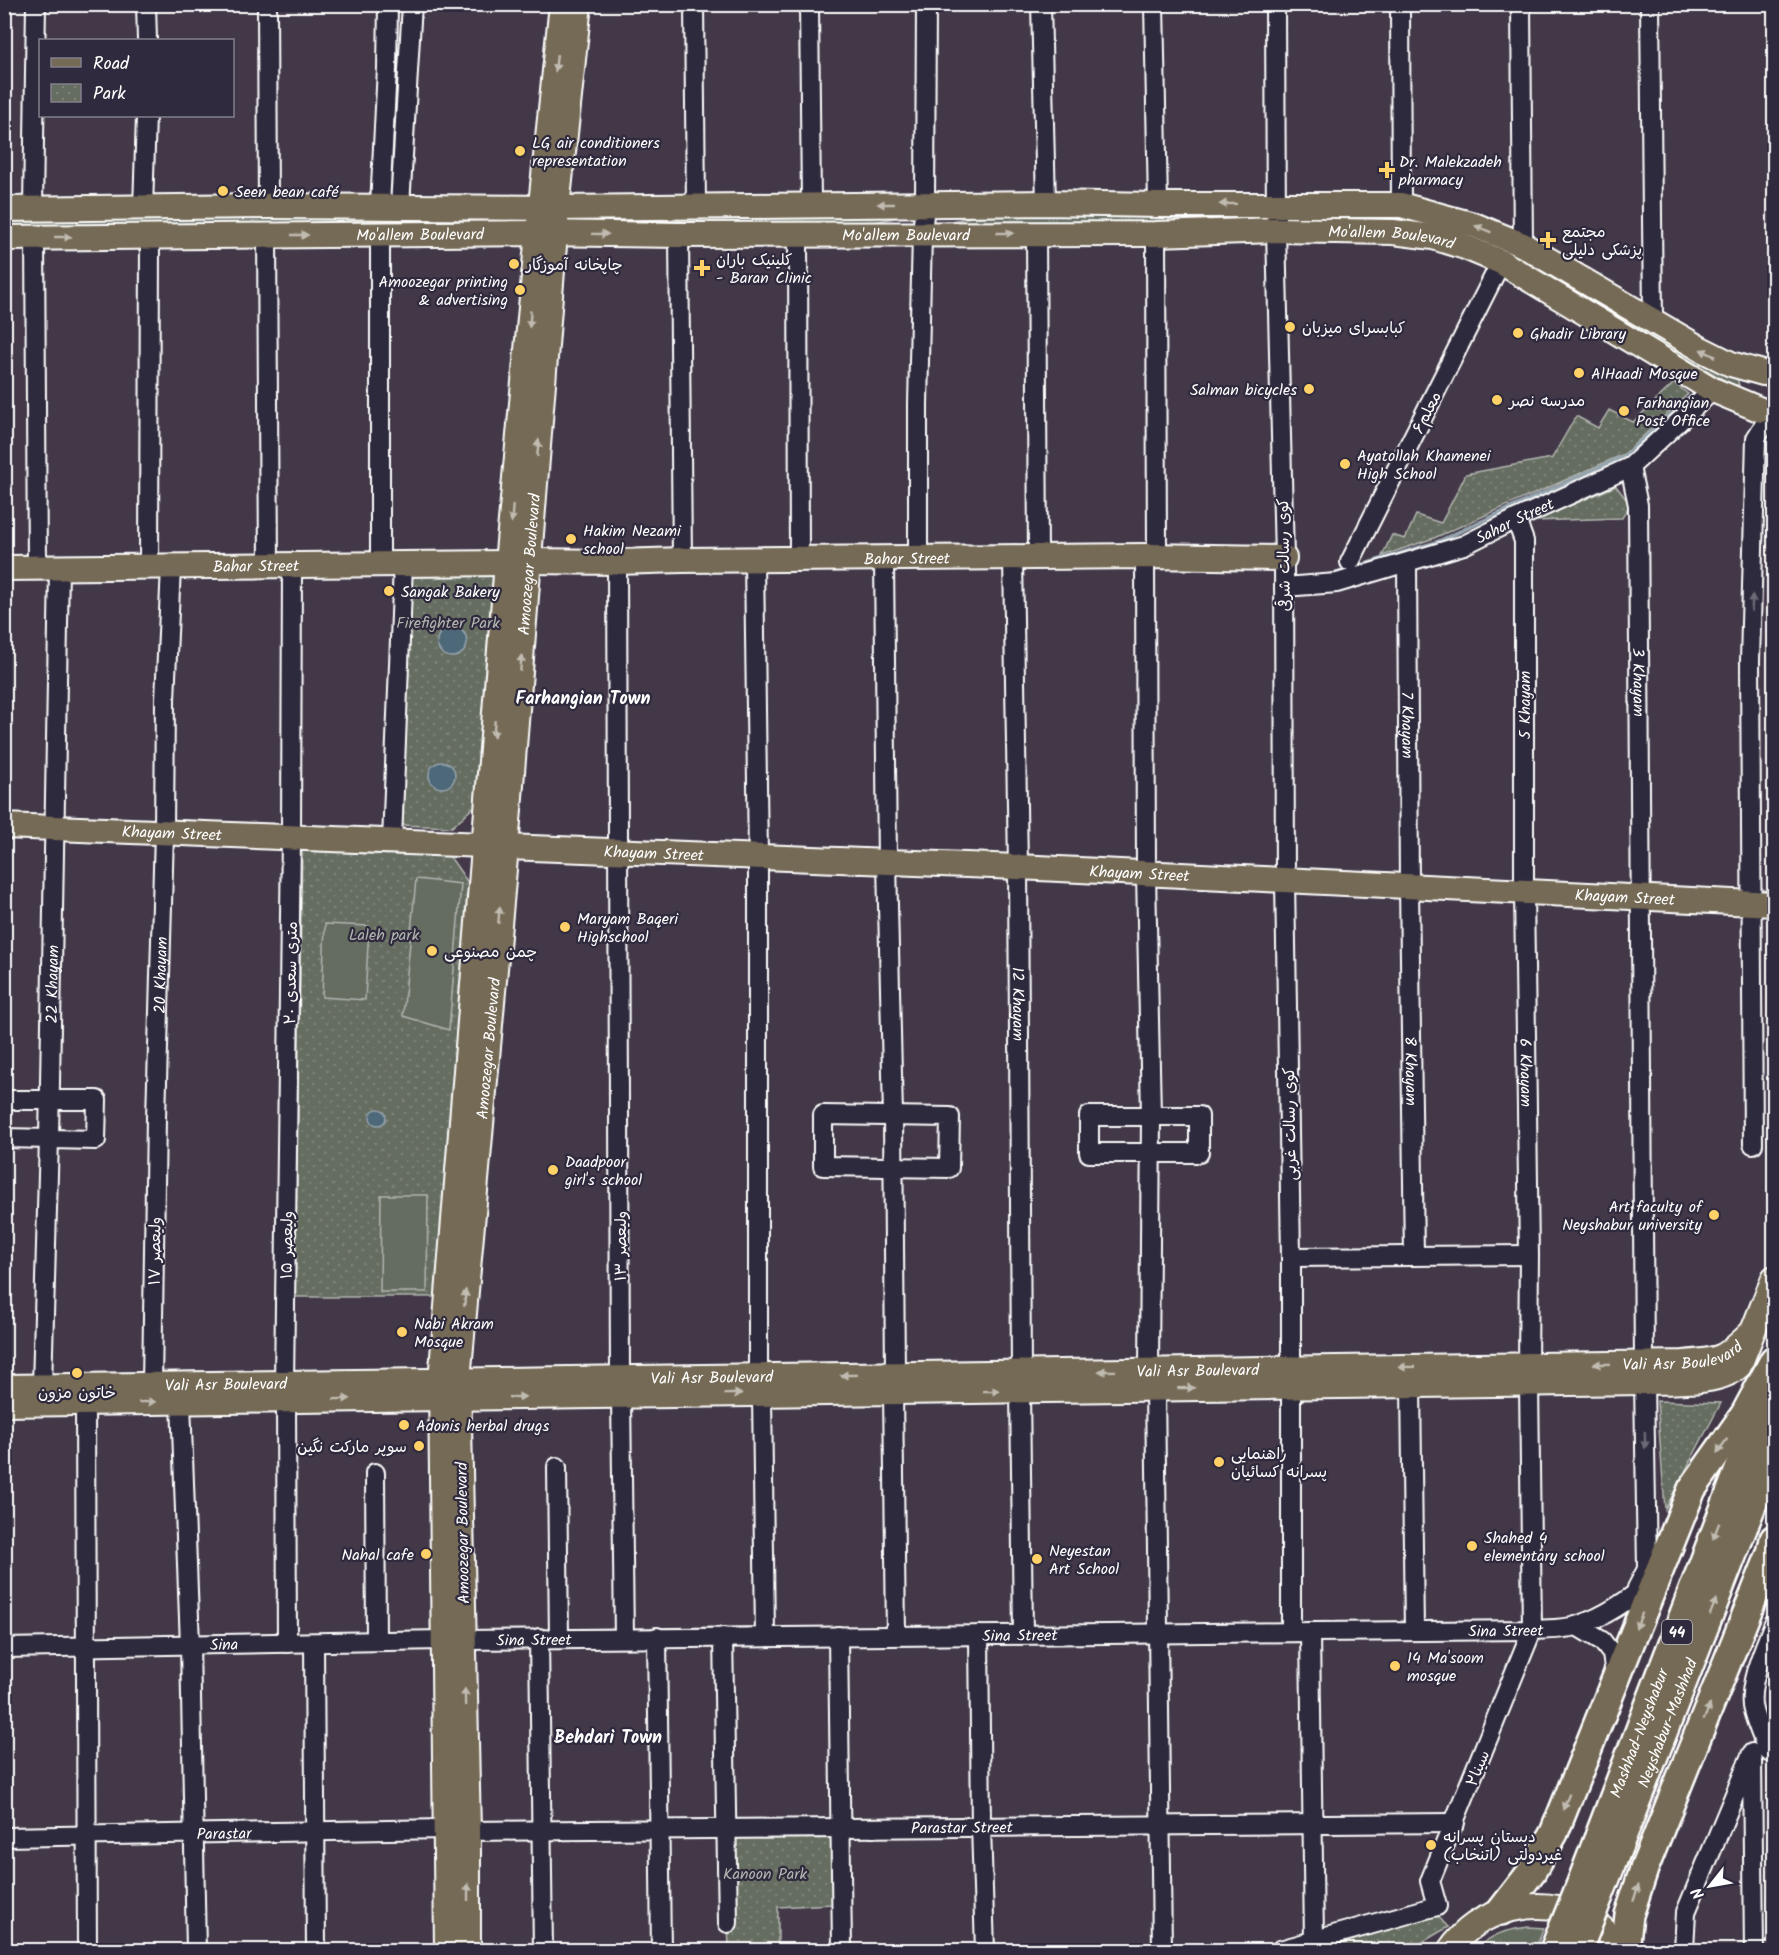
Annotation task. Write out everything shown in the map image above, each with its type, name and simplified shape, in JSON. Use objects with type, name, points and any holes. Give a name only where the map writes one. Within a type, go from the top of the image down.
[{"type":"highway","points":[[1501,1911],[1532,1871],[1554,1833],[1692,1489],[1745,1414],[1774,1360]]},
{"type":"highway","name":"Mashhad-Neyshabur","points":[[1590,1891],[1774,1378]]},
{"type":"highway","name":"Neyshabur-Mashhad","points":[[1590,1891],[1774,1449]]},
{"type":"highway","points":[[1624,1950],[1629,1915],[1644,1869],[1771,1553],[1774,1539]]},
{"type":"highway","name":"44","points":[[1569,1944],[1590,1891]]},
{"type":"main road","name":"Amoozegar Boulevard","points":[[468,1950],[457,1830],[449,1389],[547,233],[562,4]]},
{"type":"main road","name":"Amoozegar Boulevard","points":[[549,207],[579,4]]},
{"type":"main road","name":"Mo'allem Boulevard","points":[[4,209],[1046,202],[1158,205],[1401,205],[1474,225],[1522,245],[1701,350],[1731,364],[1769,368]]},
{"type":"main road","name":"Mo'allem Boulevard","points":[[4,238],[547,233],[679,235],[1394,232],[1433,237],[1501,262],[1713,390],[1768,418]]},
{"type":"main road","points":[[1768,418],[1757,391],[1769,368]]},
{"type":"main road","name":"Bahar Street","points":[[4,568],[1151,556],[1284,558]]},
{"type":"main road","name":"Amoozegar Boulevard","points":[[471,1118],[481,885],[495,846],[487,807],[507,700]]},
{"type":"main road","points":[[481,885],[465,861],[448,844],[487,807]]},
{"type":"main road","name":"Khayam Street","points":[[4,826],[1018,867],[1763,903]]},
{"type":"main road","name":"Vali Asr Boulevard","points":[[4,1387],[152,1385],[285,1391],[1644,1372],[1716,1360],[1731,1352],[1754,1329],[1774,1278]]},
{"type":"main road","name":"Vali Asr Boulevard","points":[[1290,1378],[1411,1385],[1529,1374]]},
{"type":"main road","name":"Vali Asr Boulevard","points":[[4,1404],[181,1401],[285,1391]]},
{"type":"main road","name":"Amoozegar Boulevard","points":[[447,1950],[457,1830]]},
{"type":"main road","points":[[1447,1948],[1476,1924],[1501,1911],[1528,1905],[1556,1907],[1583,1916],[1606,1931],[1624,1950]]},
{"type":"street","points":[[33,208],[36,4]]},
{"type":"street","points":[[146,4],[147,39]]},
{"type":"street","points":[[267,4],[267,206]]},
{"type":"street","points":[[388,4],[390,206]]},
{"type":"street","points":[[390,206],[408,71],[412,4]]},
{"type":"street","points":[[694,4],[696,206]]},
{"type":"street","points":[[809,4],[811,204]]},
{"type":"street","points":[[918,558],[918,404],[922,234],[925,204],[926,4]]},
{"type":"street","points":[[1041,4],[1046,202]]},
{"type":"street","points":[[1154,4],[1158,205]]},
{"type":"street","name":"کوی رسالت شرقی","points":[[1275,4],[1275,204],[1284,558],[1285,880]]},
{"type":"street","points":[[1400,4],[1401,205]]},
{"type":"street","points":[[1521,4],[1522,245]]},
{"type":"street","points":[[1650,4],[1653,321]]},
{"type":"street","points":[[143,208],[146,117]]},
{"type":"street","points":[[1036,233],[1038,558]]},
{"type":"street","points":[[798,234],[799,559]]},
{"type":"street","points":[[1156,234],[1156,395],[1146,715],[1146,874],[1162,1950]]},
{"type":"street","name":"۲۰ متری سعدی","points":[[267,235],[268,401],[291,698],[288,1108]]},
{"type":"street","points":[[679,235],[682,560]]},
{"type":"street","points":[[380,236],[380,400],[398,702],[392,841]]},
{"type":"street","name":"22 Khayam","points":[[35,237],[36,403],[57,698],[42,1386]]},
{"type":"street","name":"20 Khayam","points":[[150,237],[149,402],[160,567],[165,699],[164,832],[156,1118]]},
{"type":"street","name":"معلم۶","points":[[1350,562],[1501,262]]},
{"type":"street","name":"Sahar Street","points":[[1284,587],[1337,583],[1464,545],[1630,467],[1713,390]]},
{"type":"street","points":[[1753,1144],[1763,903],[1750,661],[1756,438],[1768,418]]},
{"type":"street","name":"3 Khayam","points":[[1630,467],[1638,505],[1647,1569],[1633,1596]]},
{"type":"street","name":"5 Khayam","points":[[1516,519],[1524,541],[1524,892]]},
{"type":"street","name":"12 Khayam","points":[[1013,558],[1018,867],[1023,1634]]},
{"type":"street","points":[[884,559],[887,863],[894,1167],[896,1635]]},
{"type":"street","points":[[754,560],[758,858],[760,1385],[765,1636]]},
{"type":"street","name":"ولیعصر ۱۳","points":[[617,562],[617,852],[624,1638]]},
{"type":"street","name":"7 Khayam","points":[[1407,562],[1408,886]]},
{"type":"street","name":"کوی رسالت غربی","points":[[1285,880],[1291,1257],[1291,1632]]},
{"type":"street","name":"8 Khayam","points":[[1408,886],[1414,1256]]},
{"type":"street","name":"6 Khayam","points":[[1524,892],[1532,1630]]},
{"type":"street","points":[[4,1100],[97,1100],[96,1140],[4,1138]]},
{"type":"street","name":"ولیعصر ۱۵","points":[[286,1643],[285,1391],[288,1108]]},
{"type":"street","points":[[823,1115],[950,1117],[949,1168],[894,1167],[823,1166],[823,1115]]},
{"type":"street","points":[[1089,1116],[1199,1116],[1199,1153],[1151,1153],[1089,1153],[1089,1116]]},
{"type":"street","name":"ولیعصر ۱۷","points":[[152,1385],[156,1118]]},
{"type":"street","points":[[1291,1257],[1529,1255]]},
{"type":"street","points":[[1411,1385],[1414,1631]]},
{"type":"street","points":[[181,1401],[190,1645],[196,1943]]},
{"type":"street","points":[[85,1403],[87,1948]]},
{"type":"street","points":[[556,1467],[559,1638]]},
{"type":"street","points":[[375,1473],[376,1641]]},
{"type":"street","name":"Sina Street","points":[[454,1640],[1532,1630],[1577,1626],[1604,1614],[1633,1596],[1658,1575]]},
{"type":"street","points":[[1754,1950],[1754,1883],[1765,1751],[1752,1706],[1752,1693],[1759,1660],[1774,1623]]},
{"type":"street","points":[[1577,1626],[1602,1641],[1612,1654],[1616,1680]]},
{"type":"street","name":"سینا۲","points":[[1314,1942],[1437,1906],[1431,1881],[1532,1630]]},
{"type":"street","points":[[1280,1950],[1314,1942],[1310,1632]]},
{"type":"street","points":[[979,1635],[985,1950]]},
{"type":"street","points":[[838,1636],[842,1950]]},
{"type":"street","points":[[723,1637],[728,1923]]},
{"type":"street","points":[[539,1638],[543,1950]]},
{"type":"street","points":[[657,1638],[661,1950]]},
{"type":"street","name":"Sina","points":[[4,1648],[454,1640]]},
{"type":"street","points":[[314,1643],[316,1945]]},
{"type":"street","points":[[1684,1950],[1686,1912],[1765,1751]]},
{"type":"street","name":"Parastar Street","points":[[457,1830],[1455,1822]]},
{"type":"street","name":"Parastar","points":[[4,1838],[457,1830]]},
{"type":"green space","points":[[1401,214],[1518,253],[1737,379],[1739,385],[1733,385],[1515,259],[1301,219],[1300,216]]},
{"type":"green space","points":[[911,215],[868,223],[587,224],[585,221],[585,218]]},
{"type":"green space","points":[[982,215],[1262,215],[1261,218],[1254,220],[1127,223],[945,222]]},
{"type":"green space","points":[[198,217],[523,219],[523,222],[5,228],[4,220]]},
{"type":"green space","points":[[1774,374],[1774,410],[1767,392]]},
{"type":"green space","points":[[1674,383],[1688,394],[1624,454],[1434,538],[1382,556],[1392,535],[1405,539],[1416,515],[1441,523],[1466,474],[1552,458],[1576,416],[1598,428],[1609,410],[1633,422]]},
{"type":"green space","points":[[1616,486],[1630,504],[1622,518],[1535,521]]},
{"type":"green space","name":"Firefighter Park","points":[[493,572],[478,803],[452,827],[399,825],[408,575]]},
{"type":"green space","name":"Laleh park","points":[[302,849],[446,851],[471,887],[435,1297],[295,1297]]},
{"type":"green space","points":[[416,879],[461,884],[449,1030],[403,1016]]},
{"type":"green space","points":[[325,924],[369,926],[365,1000],[322,997]]},
{"type":"green space","points":[[381,1195],[428,1195],[427,1292],[380,1292]]},
{"type":"green space","points":[[1657,1401],[1721,1403],[1665,1509]]},
{"type":"green space","name":"Kanoon Park","points":[[730,1836],[832,1836],[832,1904],[778,1907],[778,1950],[729,1950]]},
{"type":"green space","points":[[1433,1911],[1448,1927],[1416,1946],[1403,1950],[1320,1950],[1401,1925]]},
{"type":"green space","points":[[1529,1927],[1544,1928],[1535,1950],[1474,1950],[1499,1934]]},
{"type":"water","points":[[452,627],[458,628],[466,636],[466,648],[458,656],[452,657],[446,656],[438,648],[437,642],[438,636],[446,628]]},
{"type":"water","points":[[442,762],[451,766],[455,775],[451,784],[442,788],[433,784],[429,775],[433,766]]},
{"type":"water","points":[[378,1109],[386,1117],[378,1125],[370,1117]]},
{"type":"waterway","points":[[1330,575],[1437,542],[1624,456],[1694,394]]},
{"type":"place","name":"LG air conditioners representation","points":[[520,151]]},
{"type":"place","name":"Dr. Malekzadeh pharmacy","points":[[1387,170]]},
{"type":"place","name":"Seen bean café","points":[[223,191]]},
{"type":"place","name":"مجتمع پزشکی دلیلی","points":[[1548,240]]},
{"type":"place","name":"چاپخانه آموزگار","points":[[514,264]]},
{"type":"place","name":"کلینیک باران - Baran Clinic","points":[[702,268]]},
{"type":"place","name":"Amoozegar printing & advertising","points":[[520,290]]},
{"type":"place","name":"کبابسرای میزبان","points":[[1290,327]]},
{"type":"place","name":"Ghadir Library","points":[[1518,333]]},
{"type":"place","name":"AlHaadi Mosque","points":[[1579,373]]},
{"type":"place","name":"Salman bicycles","points":[[1309,389]]},
{"type":"place","name":"مدرسه نصر","points":[[1497,400]]},
{"type":"place","name":"Farhangian Post Office","points":[[1624,411]]},
{"type":"place","name":"Ayatollah Khamenei High School","points":[[1345,464]]},
{"type":"place","name":"Hakim Nezami school","points":[[571,539]]},
{"type":"place","name":"Sangak Bakery","points":[[389,591]]},
{"type":"place","name":"Maryam Baqeri Highschool","points":[[565,927]]},
{"type":"place","name":"چمن مصنوعی","points":[[432,951]]},
{"type":"place","name":"Daadpoor girl's school","points":[[553,1170]]},
{"type":"place","name":"Art faculty of Neyshabur university","points":[[1714,1215]]},
{"type":"place","name":"Nabi Akram Mosque","points":[[402,1332]]},
{"type":"place","name":"خاتون مزون","points":[[77,1373]]},
{"type":"place","name":"Adonis herbal drugs","points":[[404,1425]]},
{"type":"place","name":"سوپر مارکت نگین","points":[[419,1446]]},
{"type":"place","name":"راهنمایی پسرانه کسائیان","points":[[1219,1462]]},
{"type":"place","name":"Shahed 4 elementary school","points":[[1472,1546]]},
{"type":"place","name":"Nahal cafe","points":[[426,1554]]},
{"type":"place","name":"Neyestan Art School","points":[[1037,1559]]},
{"type":"place","name":"14 Ma'soom mosque","points":[[1395,1666]]},
{"type":"place","name":"دبستان پسرانه غیردولتی (اتنخاب)","points":[[1431,1845]]},
{"type":"district","name":"Farhangian Town","points":[[583,698]]},
{"type":"district","name":"Behdari Town","points":[[608,1737]]}]
